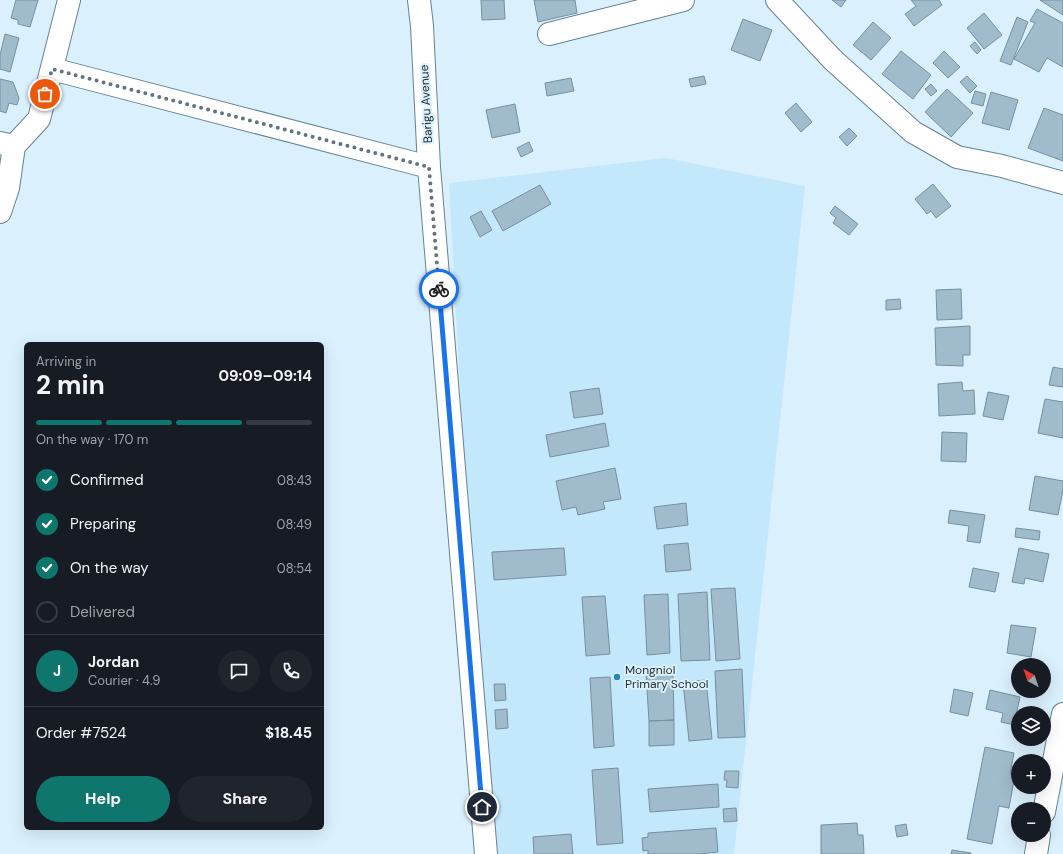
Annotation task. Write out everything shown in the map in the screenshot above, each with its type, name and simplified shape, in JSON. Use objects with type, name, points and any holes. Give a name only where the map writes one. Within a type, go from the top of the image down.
[{"type":"street","points":[[0,212],[8,188],[7,145],[39,119],[68,0]]},
{"type":"street","name":"Barigu Avenue","points":[[419,0],[422,26],[429,167],[486,854]]},
{"type":"street","points":[[549,34],[683,0]]},
{"type":"street","points":[[777,0],[833,60],[912,132],[957,157],[1002,166],[1063,184]]},
{"type":"street","points":[[52,69],[429,167]]},
{"type":"street","points":[[1046,802],[1063,714]]},
{"type":"street","points":[[1036,854],[1039,842]]},
{"type":"shaded area","name":"Mongniol Primary School","points":[[666,158],[805,186],[734,854],[498,854],[466,501],[449,183]]},
{"type":"building","points":[[16,0],[38,0],[30,27],[18,24],[18,20],[11,18]]},
{"type":"building","points":[[481,0],[504,0],[505,19],[482,20]]},
{"type":"building","points":[[534,0],[575,0],[577,13],[538,22]]},
{"type":"building","points":[[832,0],[846,0],[841,7]]},
{"type":"building","points":[[911,0],[939,0],[942,5],[914,26],[905,14],[916,6]]},
{"type":"building","points":[[1040,0],[1063,0],[1063,15]]},
{"type":"building","points":[[1037,9],[1063,23],[1063,67],[1047,58],[1039,72],[1014,59],[1035,23],[1030,21]]},
{"type":"building","points":[[984,13],[1002,35],[984,49],[967,28]]},
{"type":"building","points":[[1017,17],[1028,22],[1011,65],[1000,61]]},
{"type":"building","points":[[743,19],[772,30],[760,61],[731,50]]},
{"type":"building","points":[[873,22],[891,38],[871,60],[853,45]]},
{"type":"building","points":[[5,34],[19,38],[10,72],[0,69],[0,55]]},
{"type":"building","points":[[975,42],[981,50],[977,54],[970,46]]},
{"type":"building","points":[[901,51],[931,75],[913,99],[882,74]]},
{"type":"building","points":[[944,51],[960,67],[948,78],[933,63]]},
{"type":"building","points":[[704,76],[706,84],[691,87],[689,79]]},
{"type":"building","points":[[967,76],[977,86],[970,93],[960,82]]},
{"type":"building","points":[[571,78],[574,91],[547,96],[545,83]]},
{"type":"building","points":[[0,79],[13,82],[19,98],[17,105],[9,103],[6,113],[0,111]]},
{"type":"building","points":[[931,84],[937,91],[931,96],[925,89]]},
{"type":"building","points":[[947,89],[973,113],[951,137],[925,112]]},
{"type":"building","points":[[975,91],[986,94],[983,106],[971,103]]},
{"type":"building","points":[[991,92],[1018,100],[1009,130],[982,123]]},
{"type":"building","points":[[796,103],[812,122],[801,132],[785,113]]},
{"type":"building","points":[[515,104],[520,132],[492,138],[486,110]]},
{"type":"building","points":[[1044,108],[1063,115],[1063,161],[1028,148]]},
{"type":"building","points":[[849,128],[857,136],[847,146],[839,137]]},
{"type":"building","points":[[529,142],[533,151],[521,157],[517,148]]},
{"type":"building","points":[[933,184],[951,206],[936,218],[931,211],[927,214],[915,199]]},
{"type":"building","points":[[540,185],[551,204],[503,231],[492,211]]},
{"type":"building","points":[[835,206],[858,224],[849,235],[833,223],[836,218],[830,213]]},
{"type":"building","points":[[481,211],[492,230],[480,237],[470,217]]},
{"type":"building","points":[[961,289],[962,319],[937,320],[936,290]]},
{"type":"building","points":[[900,299],[901,309],[886,310],[886,300]]},
{"type":"building","points":[[970,326],[970,355],[963,355],[963,366],[936,365],[935,328]]},
{"type":"building","points":[[1053,367],[1063,369],[1063,387],[1049,385]]},
{"type":"building","points":[[962,382],[963,391],[974,390],[975,414],[939,416],[938,384]]},
{"type":"building","points":[[599,388],[603,414],[574,418],[570,392]]},
{"type":"building","points":[[988,392],[1009,396],[1003,420],[983,416]]},
{"type":"building","points":[[1045,399],[1063,402],[1063,438],[1038,433]]},
{"type":"building","points":[[605,423],[609,446],[550,457],[546,435]]},
{"type":"building","points":[[942,432],[967,433],[966,462],[941,461]]},
{"type":"building","points":[[615,468],[621,499],[603,502],[605,509],[578,515],[576,507],[562,510],[556,481]]},
{"type":"building","points":[[1035,476],[1063,481],[1063,490],[1058,515],[1029,510]]},
{"type":"building","points":[[686,503],[688,525],[657,529],[654,507]]},
{"type":"building","points":[[950,510],[985,515],[980,543],[967,541],[969,526],[948,523]]},
{"type":"building","points":[[1016,528],[1040,531],[1039,540],[1015,537]]},
{"type":"building","points":[[688,543],[691,570],[666,572],[664,545]]},
{"type":"building","points":[[564,548],[566,575],[494,580],[492,552]]},
{"type":"building","points":[[1019,548],[1049,554],[1043,582],[1025,578],[1024,584],[1012,582]]},
{"type":"building","points":[[973,568],[999,573],[995,592],[969,587]]},
{"type":"building","points":[[735,588],[740,659],[716,661],[711,589]]},
{"type":"building","points":[[707,592],[710,660],[681,661],[678,594]]},
{"type":"building","points":[[668,594],[670,653],[647,655],[644,595]]},
{"type":"building","points":[[605,596],[610,654],[586,656],[582,597]]},
{"type":"building","points":[[1011,625],[1036,628],[1031,657],[1007,653]]},
{"type":"building","points":[[742,669],[745,737],[718,738],[715,671]]},
{"type":"building","points":[[646,674],[673,674],[674,720],[649,721]]},
{"type":"building","points":[[610,677],[614,746],[594,748],[590,678]]},
{"type":"building","points":[[706,680],[712,739],[689,741],[683,682]]},
{"type":"building","points":[[494,684],[505,684],[506,700],[495,701]]},
{"type":"building","points":[[954,689],[973,693],[968,716],[950,712]]},
{"type":"building","points":[[990,690],[1011,695],[1011,698],[1020,698],[1018,706],[1011,706],[1011,724],[1001,722],[1003,713],[986,709]]},
{"type":"building","points":[[507,709],[508,728],[496,729],[495,710]]},
{"type":"building","points":[[674,720],[674,745],[649,746],[649,721]]},
{"type":"building","points":[[985,747],[1014,753],[1011,754],[1010,774],[1012,794],[1009,808],[999,806],[992,844],[967,839]]},
{"type":"building","points":[[618,768],[623,843],[597,845],[592,770]]},
{"type":"building","points":[[725,771],[739,771],[738,788],[726,787],[727,780],[724,780]]},
{"type":"building","points":[[718,784],[719,807],[650,812],[648,789]]},
{"type":"building","points":[[736,808],[737,821],[724,822],[723,809]]},
{"type":"building","points":[[857,823],[858,835],[863,835],[864,854],[821,854],[821,825]]},
{"type":"building","points":[[906,824],[908,835],[897,837],[895,826]]},
{"type":"building","points":[[716,828],[718,852],[698,854],[648,854],[648,850],[643,851],[642,838],[648,837],[648,833]]},
{"type":"building","points":[[571,834],[573,854],[534,854],[533,837]]},
{"type":"building","points":[[952,850],[971,853],[971,854],[951,854]]},
{"type":"way so far","points":[[45,94],[52,69],[429,167],[439,289]]},
{"type":"place","name":"Mongniol Primary School","points":[[617,677]]},
{"type":"route","points":[[439,289],[482,807]]}]
